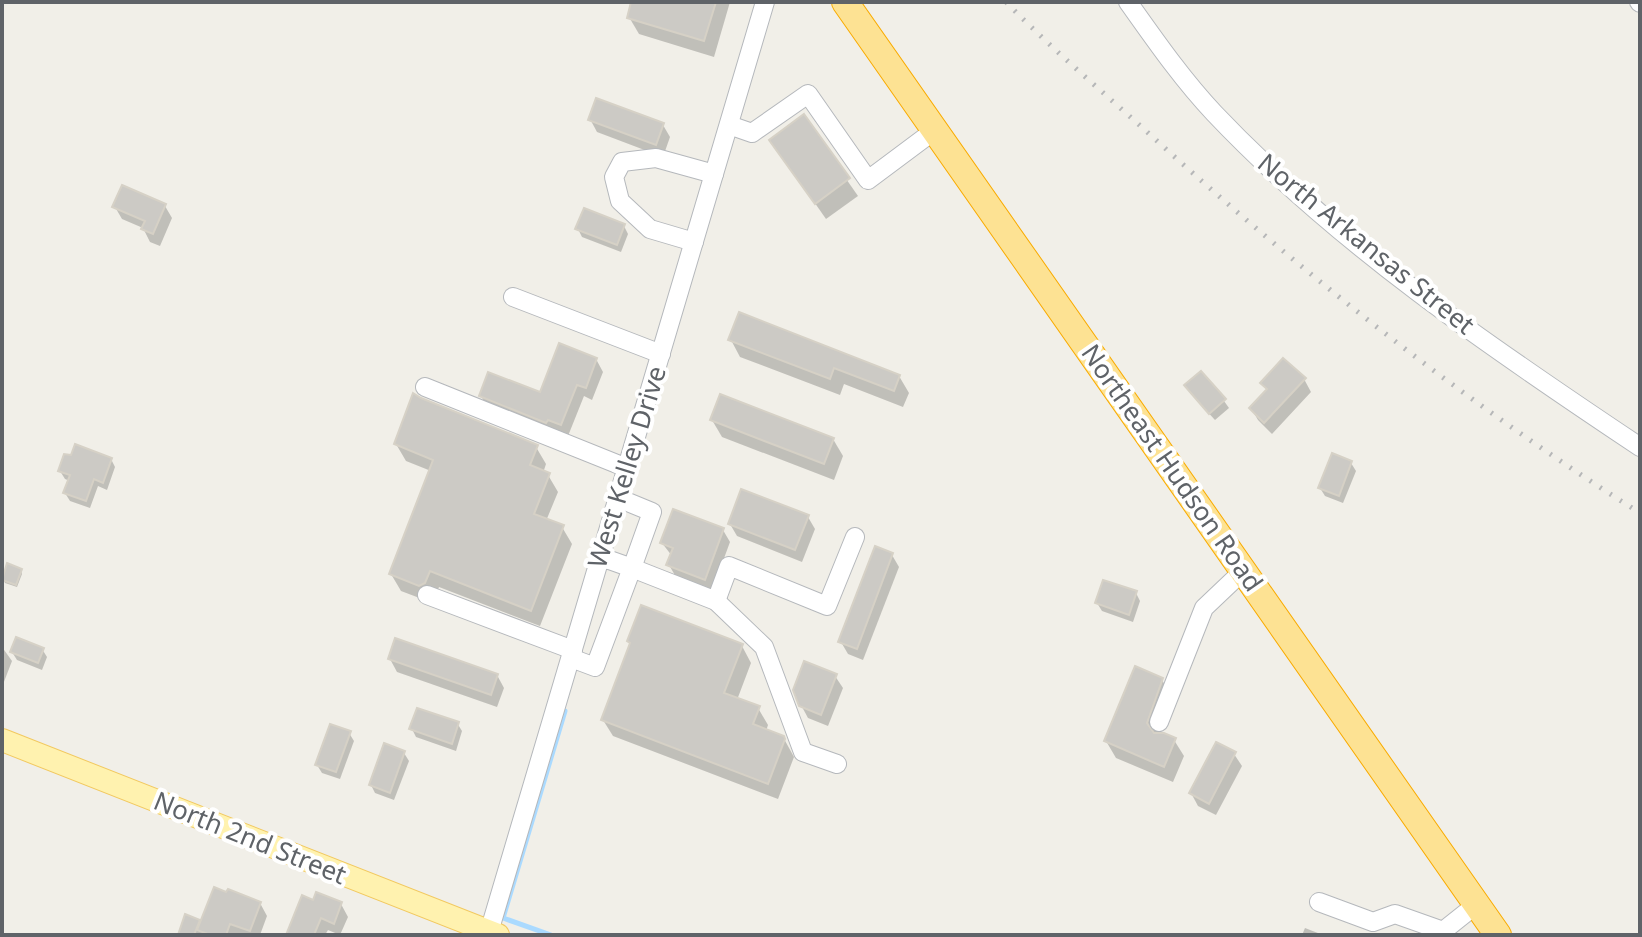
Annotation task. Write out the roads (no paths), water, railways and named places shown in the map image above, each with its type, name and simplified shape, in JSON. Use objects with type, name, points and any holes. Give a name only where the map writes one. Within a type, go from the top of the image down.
[{"type":"highway","name":"Northeast Hudson Road","points":[[845,2],[1498,935]]},
{"type":"main road","name":"North 2nd Street","points":[[2,740],[494,933]]},
{"type":"street","name":"West Kelley Drive","points":[[494,933],[572,654],[765,2]]},
{"type":"street","name":"North Arkansas Street","points":[[1128,2],[1213,112],[1302,199],[1450,316],[1640,447]]},
{"type":"street","points":[[729,125],[752,133],[808,94],[868,180],[935,130]]},
{"type":"street","points":[[694,242],[650,229],[620,201],[614,177],[622,162],[656,158],[714,174]]},
{"type":"street","points":[[513,297],[661,354]]},
{"type":"street","points":[[425,387],[627,468]]},
{"type":"street","points":[[427,595],[572,654],[595,667],[652,512],[618,498]]},
{"type":"street","points":[[716,601],[729,566],[827,606],[855,537]]},
{"type":"street","points":[[601,557],[716,601],[764,647],[803,752],[837,764]]},
{"type":"street","points":[[1159,722],[1204,608],[1243,571]]},
{"type":"street","points":[[1319,902],[1373,922],[1395,914],[1444,933],[1477,904]]},
{"type":"waterway","points":[[551,935],[503,918],[565,711]]},
{"type":"railway","points":[[1006,2],[1203,182],[1323,284],[1510,426],[1640,513]]}]
